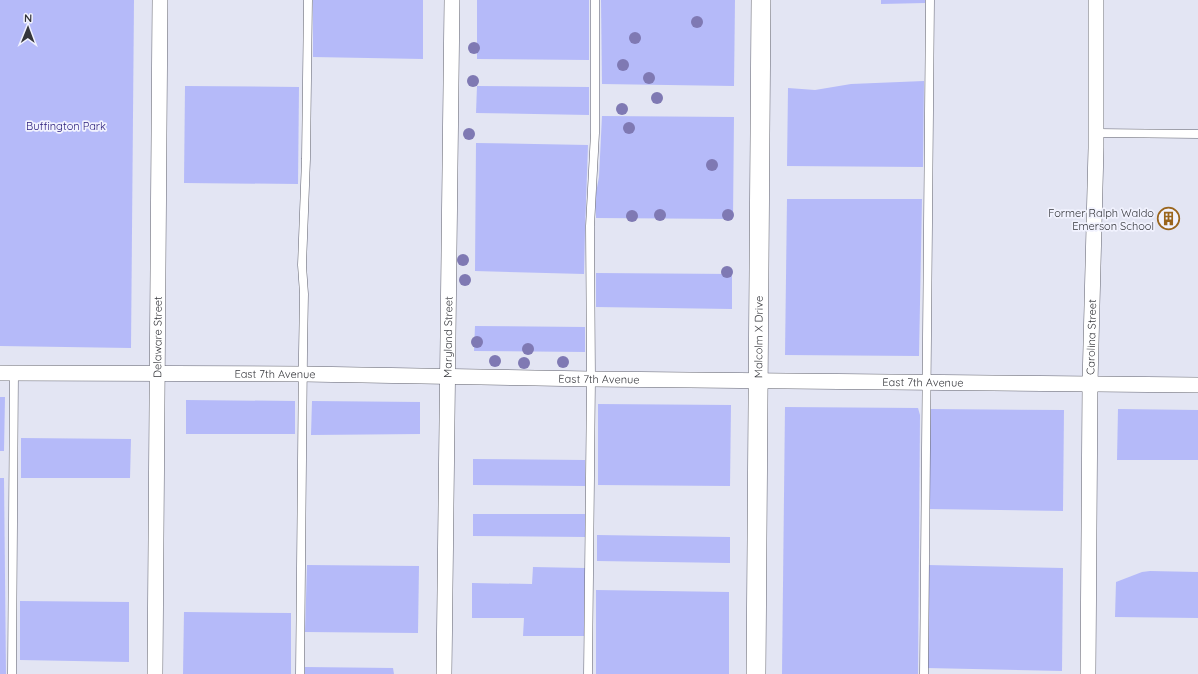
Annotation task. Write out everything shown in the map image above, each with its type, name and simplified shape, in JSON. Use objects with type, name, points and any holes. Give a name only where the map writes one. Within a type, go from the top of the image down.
[{"type":"street","name":"Delaware Street","points":[[155,674],[160,0]]},
{"type":"street","name":"Maryland Street","points":[[444,674],[452,0]]},
{"type":"street","name":"Malcolm X Drive","points":[[756,674],[761,0]]},
{"type":"street","name":"Carolina Street","points":[[1088,674],[1090,384],[1096,133],[1096,0]]},
{"type":"street","name":"East 7th Avenue","points":[[7,373],[303,374],[591,379],[1198,385]]},
{"type":"lane","points":[[300,674],[304,294],[302,265],[306,159],[308,0]]},
{"type":"lane","points":[[588,674],[591,379],[590,226],[595,133],[595,0]]},
{"type":"lane","points":[[924,674],[930,0]]},
{"type":"lane","points":[[1096,133],[1198,134]]},
{"type":"lane","points":[[7,373],[12,674]]},
{"type":"green space","name":"Buffington Park","points":[[0,0],[134,0],[131,348],[0,346]]},
{"type":"green space","points":[[313,0],[423,0],[423,59],[313,57]]},
{"type":"green space","points":[[477,0],[589,0],[589,60],[477,59]]},
{"type":"green space","points":[[601,0],[735,0],[734,86],[602,84]]},
{"type":"green space","points":[[881,0],[925,0],[925,3],[881,4]]},
{"type":"green space","points":[[924,81],[923,167],[787,166],[788,88],[815,90],[851,84]]},
{"type":"green space","points":[[185,86],[299,87],[298,184],[184,183]]},
{"type":"green space","points":[[477,86],[589,87],[589,115],[476,113]]},
{"type":"green space","points":[[602,116],[734,117],[733,219],[596,218],[595,198],[599,177]]},
{"type":"green space","points":[[476,143],[588,145],[584,274],[475,271]]},
{"type":"green space","points":[[787,199],[922,199],[919,356],[785,355]]},
{"type":"green space","points":[[596,273],[732,274],[732,309],[596,307]]},
{"type":"green space","points":[[475,326],[585,327],[585,352],[474,351]]},
{"type":"green space","points":[[0,397],[5,397],[4,451],[0,451]]},
{"type":"green space","points":[[186,400],[295,401],[295,434],[186,434]]},
{"type":"green space","points":[[312,401],[420,402],[420,434],[311,435]]},
{"type":"green space","points":[[598,404],[731,405],[730,486],[598,485]]},
{"type":"green space","points":[[785,407],[918,408],[920,415],[918,674],[782,674]]},
{"type":"green space","points":[[930,409],[1064,410],[1063,511],[928,509]]},
{"type":"green space","points":[[1118,409],[1198,410],[1198,460],[1117,460]]},
{"type":"green space","points":[[21,438],[131,439],[130,478],[21,478]]},
{"type":"green space","points":[[473,459],[585,460],[585,486],[473,485]]},
{"type":"green space","points":[[0,478],[4,478],[6,674],[0,674]]},
{"type":"green space","points":[[473,514],[585,514],[585,537],[473,536]]},
{"type":"green space","points":[[597,535],[730,537],[730,563],[597,561]]},
{"type":"green space","points":[[307,565],[419,566],[418,633],[305,632]]},
{"type":"green space","points":[[928,565],[1063,568],[1062,671],[927,668]]},
{"type":"green space","points":[[533,567],[585,568],[584,636],[523,636],[524,618],[472,618],[472,583],[532,584]]},
{"type":"green space","points":[[1142,572],[1198,572],[1198,618],[1115,617],[1116,582]]},
{"type":"green space","points":[[596,590],[729,592],[729,674],[596,674]]},
{"type":"green space","points":[[20,601],[129,602],[129,662],[20,660]]},
{"type":"green space","points":[[184,612],[291,613],[291,674],[183,674]]},
{"type":"green space","points":[[305,667],[393,668],[394,674],[305,674]]},
{"type":"place","name":"Former Ralph Waldo Emerson School","points":[[1169,219]]}]
